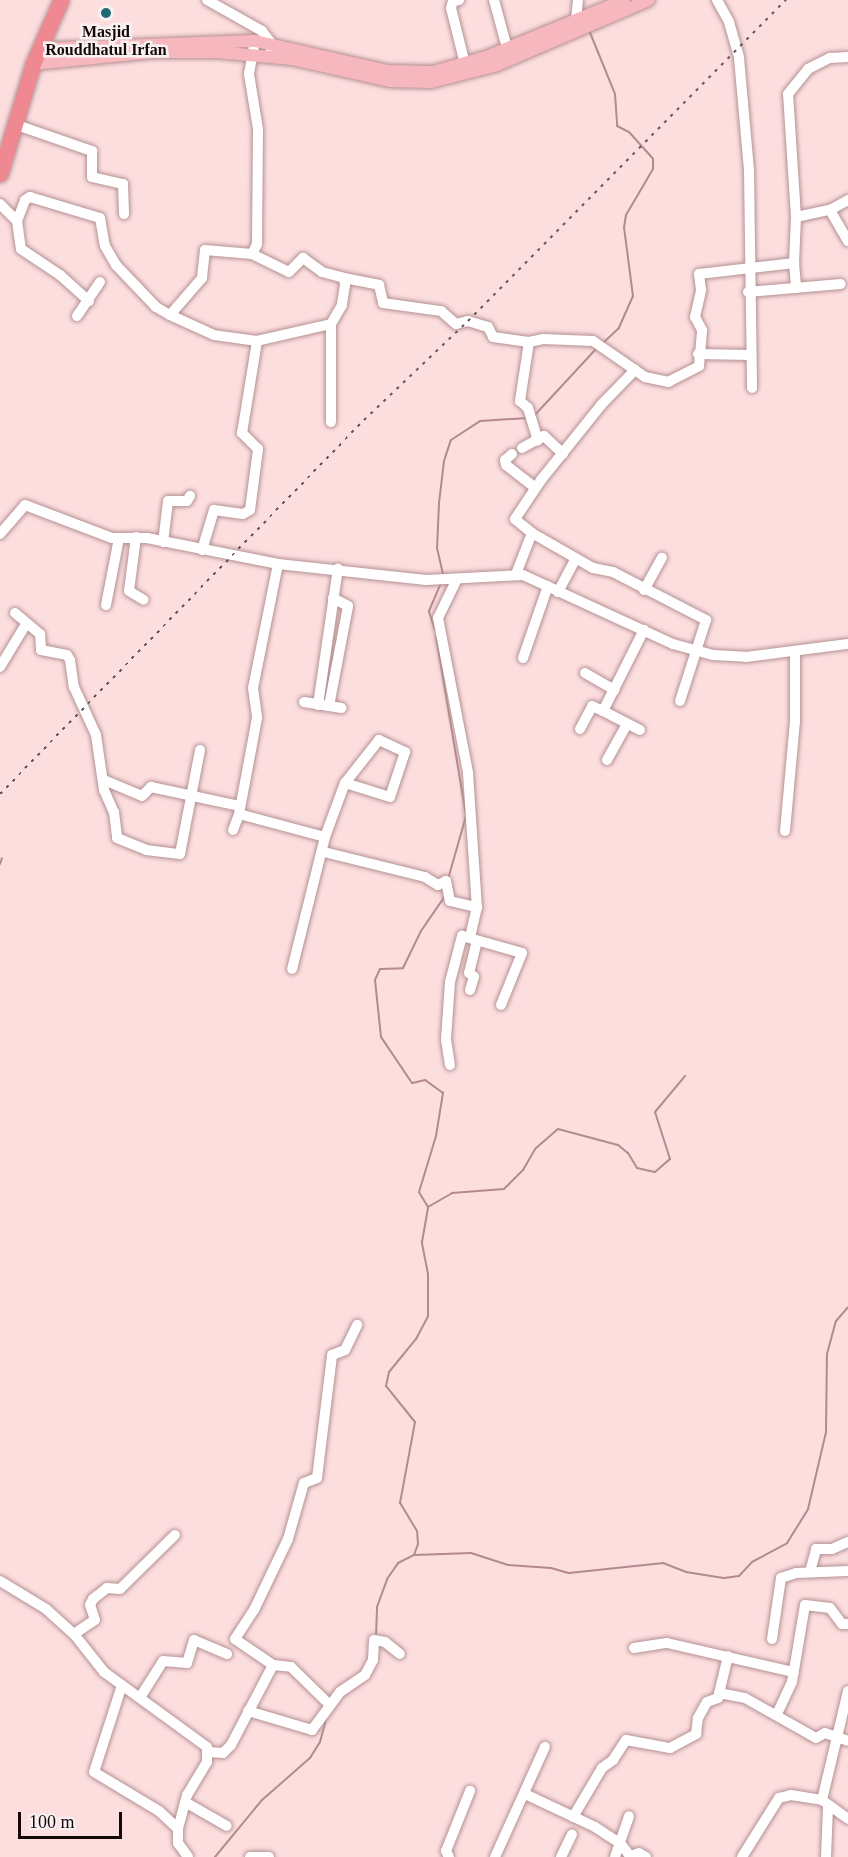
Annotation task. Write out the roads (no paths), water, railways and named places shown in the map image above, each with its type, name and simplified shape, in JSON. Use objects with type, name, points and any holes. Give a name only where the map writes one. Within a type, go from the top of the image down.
[{"type":"highway","points":[[0,174],[33,64],[61,0]]},
{"type":"main road","points":[[39,49],[254,47],[387,71],[433,72],[465,64],[624,0]]},
{"type":"main road","points":[[271,49],[390,81],[446,80],[497,65],[649,0]]},
{"type":"main road","points":[[33,64],[153,52],[254,47]]},
{"type":"street","points":[[207,0],[255,27],[271,49]]},
{"type":"street","points":[[459,0],[453,1],[451,8],[465,64]]},
{"type":"street","points":[[494,0],[507,48]]},
{"type":"street","points":[[576,19],[578,0]]},
{"type":"street","points":[[717,0],[729,22],[739,58],[749,170],[748,292],[752,388]]},
{"type":"street","points":[[252,254],[259,224],[258,129],[249,74],[254,47]]},
{"type":"street","points":[[796,288],[794,263],[796,217],[788,94],[808,69],[830,58],[848,57]]},
{"type":"street","points":[[14,124],[92,151],[93,177],[123,184],[124,214]]},
{"type":"street","points":[[88,301],[47,265],[21,249],[17,221],[25,200],[30,197],[100,218],[105,246],[116,265],[156,307],[214,334],[257,341],[331,324]]},
{"type":"street","points":[[796,217],[830,210],[848,200]]},
{"type":"street","points":[[0,204],[17,221]]},
{"type":"street","points":[[830,210],[848,241]]},
{"type":"street","points":[[170,315],[202,278],[205,250],[252,254],[289,272],[303,258],[322,272],[379,285],[383,303],[441,311],[456,324],[468,321],[488,327],[493,337],[529,342],[543,339],[593,341],[635,370],[654,380],[673,381],[698,368],[702,330],[695,309],[700,290],[699,274],[748,265],[794,263]]},
{"type":"street","points":[[331,422],[331,324],[344,298],[344,278]]},
{"type":"street","points":[[76,316],[100,282]]},
{"type":"street","points":[[748,292],[841,284]]},
{"type":"street","points":[[202,550],[214,510],[243,514],[250,510],[258,449],[242,433],[257,341]]},
{"type":"street","points":[[529,342],[520,401],[528,408],[538,441]]},
{"type":"street","points":[[699,354],[750,355]]},
{"type":"street","points":[[635,370],[601,405],[535,488],[515,519],[532,533],[576,558],[706,620],[680,701]]},
{"type":"street","points":[[535,488],[506,465],[505,460],[517,451],[546,437],[563,454]]},
{"type":"street","points":[[163,542],[168,501],[187,501],[190,496]]},
{"type":"street","points":[[0,534],[23,505],[119,538],[136,537],[278,564],[338,568],[426,580],[516,574],[695,651],[732,658],[848,645]]},
{"type":"street","points":[[516,574],[532,533]]},
{"type":"street","points":[[136,537],[129,591],[144,600]]},
{"type":"street","points":[[106,605],[119,538]]},
{"type":"street","points":[[523,658],[553,589],[576,558]]},
{"type":"street","points":[[644,590],[662,558]]},
{"type":"street","points":[[233,830],[257,718],[253,688],[278,564]]},
{"type":"street","points":[[323,705],[338,568]]},
{"type":"street","points":[[457,579],[438,618],[468,773],[477,908],[469,973],[474,977],[470,990]]},
{"type":"street","points":[[323,705],[348,606],[333,598]]},
{"type":"street","points":[[15,613],[42,637],[41,650],[69,657],[74,687],[96,735],[104,780],[114,812],[115,836],[146,850],[180,854],[193,798],[200,750]]},
{"type":"street","points":[[0,667],[26,624]]},
{"type":"street","points":[[603,711],[644,630]]},
{"type":"street","points":[[785,831],[795,722],[795,651]]},
{"type":"street","points":[[585,673],[614,690]]},
{"type":"street","points":[[304,702],[342,708]]},
{"type":"street","points":[[580,729],[592,706],[640,730]]},
{"type":"street","points":[[607,760],[627,723]]},
{"type":"street","points":[[292,969],[324,852],[325,837],[345,783],[381,740],[405,752],[390,797],[345,783]]},
{"type":"street","points":[[104,780],[142,796],[151,787],[239,810],[325,837]]},
{"type":"street","points":[[324,852],[426,877],[438,885],[448,882],[450,901],[477,908]]},
{"type":"street","points":[[450,1065],[446,1039],[450,982],[461,937],[522,953],[501,1005]]},
{"type":"street","points":[[330,1705],[291,1667],[273,1665],[235,1639],[254,1610],[288,1539],[304,1483],[317,1478],[332,1355],[345,1350],[357,1325]]},
{"type":"street","points":[[74,1634],[95,1620],[90,1605],[93,1599],[107,1588],[120,1589],[175,1535]]},
{"type":"street","points":[[810,1572],[816,1549],[832,1549],[848,1542]]},
{"type":"street","points":[[772,1639],[779,1581],[786,1576],[810,1572],[848,1571]]},
{"type":"street","points":[[0,1581],[46,1609],[74,1634],[104,1672],[141,1696],[202,1742],[208,1752],[219,1754],[226,1751],[273,1665]]},
{"type":"street","points":[[777,1714],[794,1672],[805,1605],[830,1608],[842,1624],[848,1624]]},
{"type":"street","points":[[141,1696],[163,1661],[187,1663],[194,1640],[227,1654]]},
{"type":"street","points":[[248,1711],[309,1731],[330,1705],[368,1670],[374,1641],[385,1642],[400,1654]]},
{"type":"street","points":[[634,1648],[668,1643],[794,1672]]},
{"type":"street","points":[[573,1816],[602,1768],[613,1760],[626,1740],[674,1748],[685,1737],[696,1734],[698,1718],[707,1702],[715,1701],[719,1693],[728,1656]]},
{"type":"street","points":[[122,1685],[94,1772],[159,1811],[178,1829]]},
{"type":"street","points":[[826,1857],[825,1803],[836,1736],[848,1691]]},
{"type":"street","points":[[719,1693],[745,1698],[816,1738],[825,1733],[848,1741]]},
{"type":"street","points":[[495,1857],[545,1747]]},
{"type":"street","points":[[184,1856],[178,1844],[178,1829],[185,1802],[208,1752]]},
{"type":"street","points":[[449,1857],[446,1851],[470,1791]]},
{"type":"street","points":[[525,1794],[573,1816],[620,1843],[630,1857],[639,1853],[646,1857]]},
{"type":"street","points":[[742,1857],[779,1798],[791,1796],[825,1803],[848,1819]]},
{"type":"street","points":[[185,1802],[227,1826]]},
{"type":"street","points":[[615,1857],[628,1816]]},
{"type":"street","points":[[561,1857],[572,1834]]},
{"type":"street","points":[[250,1857],[269,1857]]},
{"type":"waterway","points":[[589,30],[615,94],[617,126],[629,132],[653,159],[653,169],[626,215],[624,227],[633,296],[619,328],[603,343]]},
{"type":"waterway","points":[[533,417],[596,349]]},
{"type":"waterway","points":[[443,574],[437,549],[439,503],[444,461],[451,440],[480,421],[528,418]]},
{"type":"waterway","points":[[435,630],[429,611],[441,583]]},
{"type":"waterway","points":[[436,636],[466,816],[448,879]]},
{"type":"waterway","points":[[0,864],[2,858]]},
{"type":"waterway","points":[[428,1207],[419,1192],[436,1136],[443,1093],[425,1080],[412,1083],[381,1037],[375,980],[380,969],[403,968],[421,931],[445,896]]},
{"type":"waterway","points":[[376,1637],[377,1607],[387,1579],[398,1563],[414,1555],[418,1544],[417,1531],[400,1503],[415,1422],[386,1386],[389,1372],[416,1339],[428,1316],[428,1274],[422,1242],[428,1207],[452,1193],[504,1189],[523,1170],[535,1149],[558,1129],[618,1145],[628,1153],[637,1168],[655,1172],[670,1159],[655,1112],[685,1076]]},
{"type":"waterway","points":[[415,1555],[471,1553],[508,1565],[551,1568],[569,1573],[663,1563],[686,1572],[724,1578],[739,1576],[752,1562],[787,1543],[808,1509],[826,1432],[827,1354],[836,1321],[848,1307]]},
{"type":"waterway","points":[[215,1857],[262,1800],[310,1758],[320,1742],[326,1719]]},
{"type":"railway","points":[[0,794],[364,420],[468,321],[786,0]]},
{"type":"place","name":"Masjid Rouddhatul Irfan","points":[[106,13]]}]
